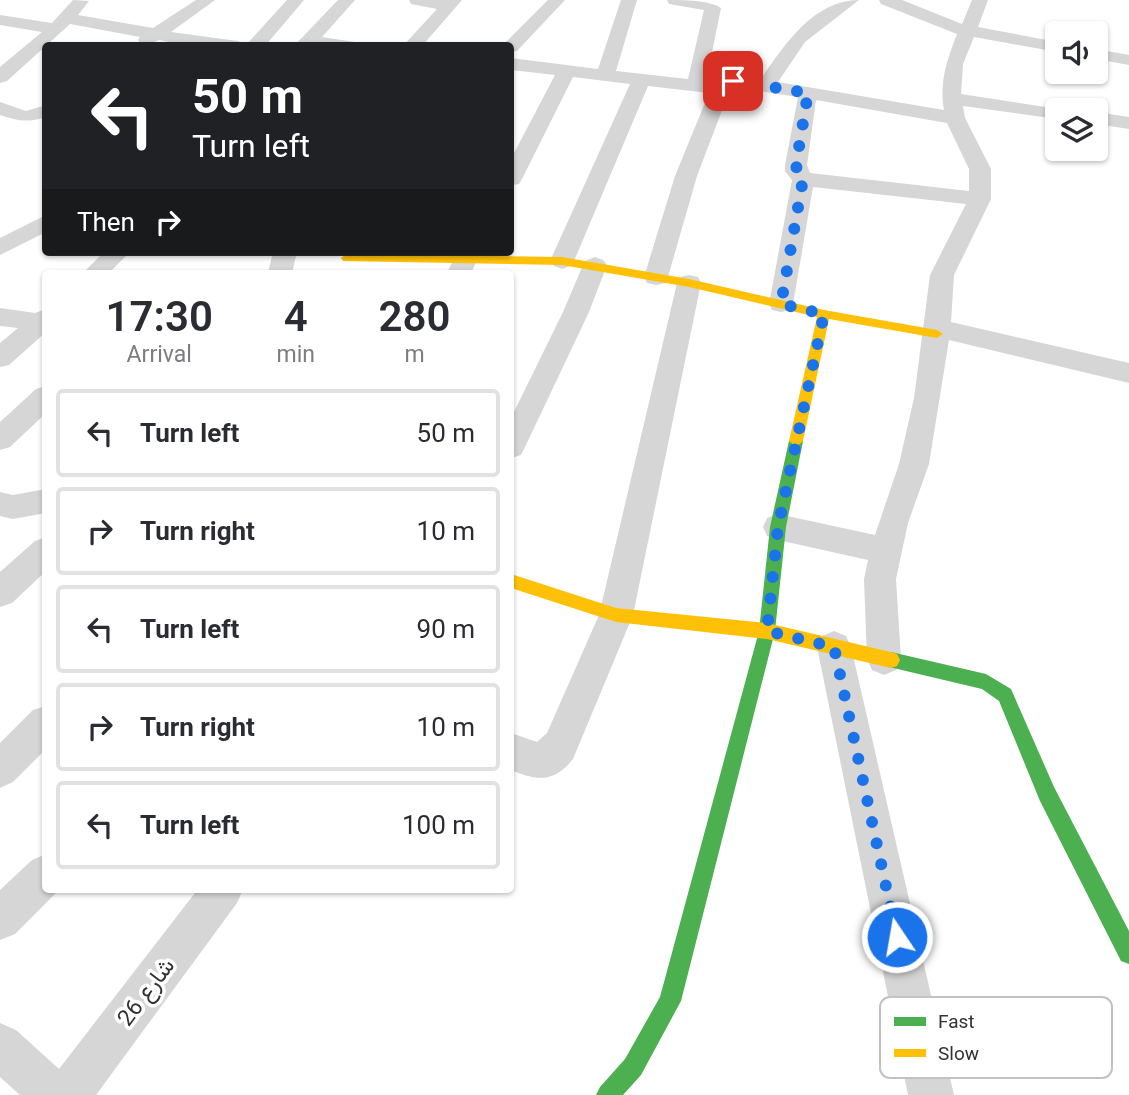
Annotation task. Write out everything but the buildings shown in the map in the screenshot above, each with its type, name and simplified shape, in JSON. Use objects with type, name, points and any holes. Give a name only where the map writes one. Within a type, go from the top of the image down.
[{"type":"street","points":[[0,77],[62,23],[82,0]]},
{"type":"street","points":[[144,42],[206,0]]},
{"type":"street","points":[[259,42],[296,0]]},
{"type":"street","points":[[307,42],[347,0]]},
{"type":"street","points":[[417,0],[451,3]]},
{"type":"street","points":[[514,44],[557,0]]},
{"type":"street","points":[[605,75],[629,0]]},
{"type":"street","points":[[675,0],[705,4],[713,8],[696,86]]},
{"type":"street","points":[[766,85],[798,38],[851,0]]},
{"type":"street","points":[[887,0],[936,22],[967,31],[1045,45]]},
{"type":"street","points":[[884,659],[880,579],[886,551],[914,464],[928,398],[942,275],[980,199],[980,169],[953,108],[954,64],[980,0]]},
{"type":"street","points":[[416,42],[451,3]]},
{"type":"street","points":[[1,22],[16,7]]},
{"type":"street","points":[[1,22],[62,23],[210,42]]},
{"type":"street","points":[[1108,56],[1129,60]]},
{"type":"street","points":[[514,64],[719,89],[733,81],[808,93],[953,108],[1045,112]]},
{"type":"street","points":[[514,173],[567,70]]},
{"type":"street","points":[[562,261],[641,80]]},
{"type":"street","points":[[656,277],[686,176],[719,89]]},
{"type":"street","points":[[808,93],[796,165],[798,175],[803,179],[980,199]]},
{"type":"street","points":[[0,108],[26,117],[42,112]]},
{"type":"street","points":[[1108,119],[1129,122]]},
{"type":"street","points":[[781,304],[803,179]]},
{"type":"street","points":[[0,248],[42,224]]},
{"type":"street","points":[[97,270],[113,256]]},
{"type":"street","points":[[347,258],[464,262],[562,261],[594,265],[689,283],[824,314],[937,331],[1129,373]]},
{"type":"street","points":[[514,441],[576,312],[594,265]]},
{"type":"street","points":[[514,752],[531,761],[544,761],[552,757],[560,746],[616,615],[689,283]]},
{"type":"street","points":[[608,1095],[633,1067],[670,1001],[767,631],[778,527],[824,314]]},
{"type":"street","points":[[0,317],[42,321]]},
{"type":"street","points":[[0,358],[42,322]]},
{"type":"street","points":[[0,439],[42,400]]},
{"type":"street","points":[[0,504],[13,507],[42,502]]},
{"type":"street","points":[[778,527],[886,551]]},
{"type":"street","points":[[0,593],[42,554]]},
{"type":"street","points":[[514,582],[616,615],[767,631],[986,682],[1005,695],[1046,794],[1129,953]]},
{"type":"street","points":[[834,647],[910,997]]},
{"type":"street","points":[[0,769],[42,727]]},
{"type":"street","points":[[0,919],[42,878]]},
{"type":"street","name":"شارع 26","points":[[68,1095],[220,893]]},
{"type":"street","points":[[0,1046],[54,1095]]},
{"type":"traffic: fast","points":[[608,1095],[633,1067],[670,1001],[767,631],[778,527],[796,441]]},
{"type":"traffic: fast","points":[[891,660],[986,682],[1005,695],[1047,794],[1129,953]]},
{"type":"traffic: slow","points":[[347,258],[562,261],[689,283],[824,314],[937,334]]},
{"type":"traffic: slow","points":[[796,441],[824,314]]},
{"type":"traffic: slow","points":[[514,582],[616,615],[767,631],[891,660]]},
{"type":"route","points":[[733,81],[808,93],[796,165],[798,175],[803,179],[781,304],[824,314],[778,527],[767,631],[834,647],[897,937]]}]
